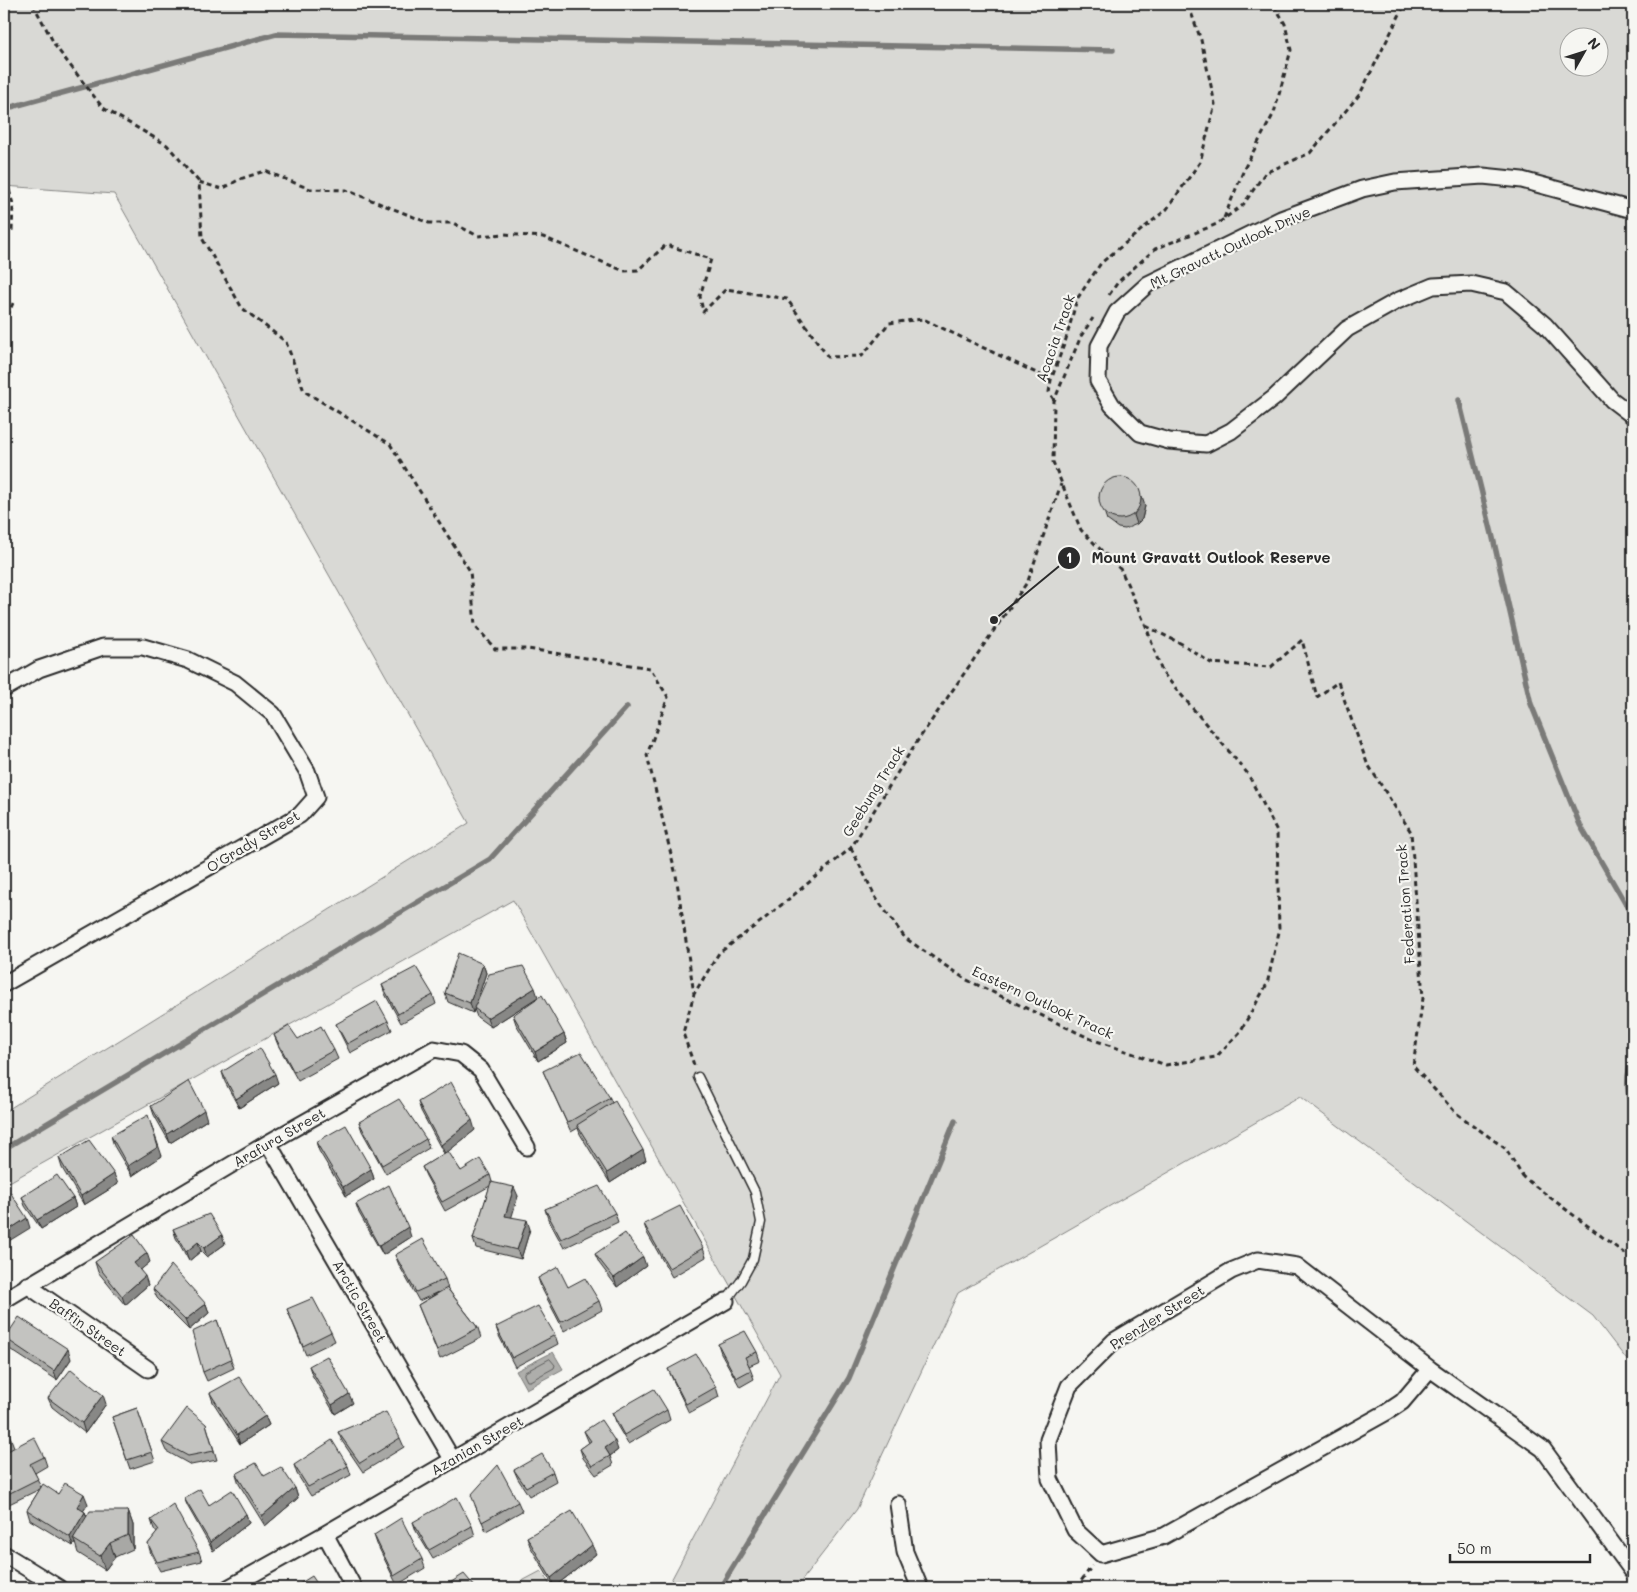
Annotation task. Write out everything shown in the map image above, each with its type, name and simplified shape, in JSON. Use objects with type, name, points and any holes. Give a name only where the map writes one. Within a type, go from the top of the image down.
[{"type":"street","name":"Mt Gravatt Outlook Drive","points":[[1633,210],[1522,180],[1483,176],[1395,182],[1362,189],[1281,219],[1148,284],[1117,312],[1099,346],[1098,381],[1112,405],[1140,433],[1169,441],[1206,444],[1231,431],[1274,398],[1347,330],[1397,301],[1433,286],[1471,284],[1506,292],[1545,325],[1612,400],[1633,416]]},
{"type":"street","name":"O'Grady Street","points":[[4,689],[39,669],[103,647],[143,647],[188,660],[235,683],[273,714],[307,771],[316,797],[300,815],[4,984]]},
{"type":"street","name":"Arafura Street","points":[[4,1300],[268,1143],[434,1049],[461,1054],[481,1070],[526,1147]]},
{"type":"street","name":"Arctic Street","points":[[268,1143],[452,1460]]},
{"type":"street","name":"Prenzler Street","points":[[1101,1554],[1075,1530],[1050,1479],[1048,1440],[1068,1386],[1114,1341],[1231,1271],[1258,1260],[1297,1266],[1430,1369],[1543,1449],[1633,1572]]},
{"type":"street","name":"Baffin Street","points":[[27,1285],[148,1369]]},
{"type":"street","name":"Azanian Street","points":[[228,1588],[325,1534],[726,1301]]},
{"type":"street","points":[[1101,1554],[1164,1536],[1387,1412],[1402,1402],[1430,1369]]},
{"type":"street","points":[[898,1504],[906,1552],[920,1588]]},
{"type":"street","points":[[325,1534],[354,1588]]},
{"type":"street","points":[[4,1554],[59,1588]]},
{"type":"lane","points":[[698,1078],[755,1192],[761,1222],[753,1259],[741,1281],[726,1301]]},
{"type":"path","points":[[33,4],[56,47],[103,108],[166,145],[199,182],[222,189],[240,179],[265,171],[310,189],[346,190],[430,223],[453,223],[478,236],[505,234],[544,237],[624,271],[638,270],[666,245],[711,258],[700,296],[703,312],[726,289],[787,299],[828,357],[862,356],[889,323],[923,319],[1051,380]]},
{"type":"path","name":"Acacia Track","points":[[1054,401],[1049,392],[1051,380],[1066,339],[1077,299],[1101,263],[1167,209],[1200,162],[1214,104],[1201,40],[1188,4]]},
{"type":"path","points":[[1274,4],[1285,24],[1291,50],[1274,113],[1245,167],[1224,218],[1243,205],[1265,173],[1310,152],[1360,94],[1405,4]]},
{"type":"path","points":[[4,173],[13,204],[12,231]]},
{"type":"path","points":[[199,182],[202,238],[242,308],[286,342],[304,392],[390,444],[470,571],[475,625],[495,649],[528,649],[650,668],[668,697],[647,755],[676,875],[694,994]]},
{"type":"path","points":[[4,324],[13,303]]},
{"type":"path","name":"Geebung Track","points":[[698,1078],[683,1033],[694,994],[719,953],[763,920],[851,848],[914,746],[1028,581],[1061,483],[1081,530],[1121,570],[1146,626]]},
{"type":"path","name":"Eastern Outlook Track","points":[[851,848],[876,898],[905,938],[965,979],[1091,1039],[1166,1065],[1216,1057],[1240,1032],[1267,984],[1279,932],[1278,831],[1248,774],[1162,672],[1146,626]]},
{"type":"path","name":"Federation Track","points":[[1146,626],[1182,644],[1211,663],[1271,667],[1302,640],[1317,697],[1338,682],[1367,763],[1411,832],[1423,998],[1414,1066],[1456,1113],[1506,1149],[1523,1177],[1633,1260]]},
{"type":"path","points":[[1076,1588],[1101,1554]]},
{"type":"shaded area","points":[[4,4],[1633,4],[1633,1368],[1593,1316],[1300,1097],[958,1293],[857,1509],[796,1588],[667,1588],[780,1374],[513,900],[4,1185],[4,1112],[469,823],[114,194],[4,186]]},
{"type":"shaded area","points":[[541,1571],[552,1588],[509,1588]]},
{"type":"water","points":[[553,1352],[563,1369],[526,1389],[516,1371]]},
{"type":"building","points":[[1116,477],[1124,477],[1135,483],[1141,498],[1135,513],[1124,519],[1116,519],[1105,513],[1099,502],[1099,494],[1105,483]]},
{"type":"building","points":[[458,953],[483,964],[470,1003],[445,993]]},
{"type":"building","points":[[523,966],[535,988],[487,1018],[474,1008],[489,974]]},
{"type":"building","points":[[416,967],[433,995],[398,1014],[382,985]]},
{"type":"building","points":[[542,995],[564,1034],[535,1052],[513,1015]]},
{"type":"building","points":[[377,1001],[388,1021],[347,1044],[336,1024]]},
{"type":"building","points":[[289,1026],[298,1039],[321,1026],[334,1050],[294,1072],[274,1035]]},
{"type":"building","points":[[260,1048],[275,1074],[236,1099],[222,1072]]},
{"type":"building","points":[[581,1052],[610,1098],[567,1123],[543,1071]]},
{"type":"building","points":[[189,1081],[204,1110],[167,1134],[151,1106]]},
{"type":"building","points":[[451,1082],[472,1120],[441,1145],[418,1102]]},
{"type":"building","points":[[399,1099],[426,1139],[382,1165],[359,1122]]},
{"type":"building","points":[[615,1101],[643,1150],[607,1173],[577,1125]]},
{"type":"building","points":[[148,1115],[158,1147],[128,1166],[111,1136]]},
{"type":"building","points":[[346,1125],[371,1169],[343,1187],[316,1142]]},
{"type":"building","points":[[89,1140],[114,1174],[81,1196],[59,1158]]},
{"type":"building","points":[[448,1151],[461,1171],[480,1159],[490,1175],[442,1202],[422,1167]]},
{"type":"building","points":[[57,1175],[73,1198],[37,1220],[22,1197]]},
{"type":"building","points":[[491,1182],[514,1187],[505,1216],[527,1220],[517,1250],[473,1239]]},
{"type":"building","points":[[389,1185],[408,1227],[379,1246],[356,1204]]},
{"type":"building","points":[[599,1186],[615,1213],[561,1239],[545,1209]]},
{"type":"building","points":[[10,1192],[27,1218],[4,1233],[4,1196]]},
{"type":"building","points":[[680,1206],[703,1248],[669,1268],[644,1224]]},
{"type":"building","points":[[209,1214],[222,1235],[204,1248],[198,1242],[186,1252],[173,1229]]},
{"type":"building","points":[[625,1233],[643,1257],[614,1278],[595,1254]]},
{"type":"building","points":[[134,1235],[147,1253],[134,1263],[145,1276],[122,1296],[95,1262]]},
{"type":"building","points":[[423,1239],[445,1279],[416,1292],[395,1255]]},
{"type":"building","points":[[171,1265],[206,1304],[185,1320],[153,1289]]},
{"type":"building","points":[[558,1267],[568,1287],[585,1278],[599,1301],[561,1322],[538,1278]]},
{"type":"building","points":[[447,1288],[478,1328],[437,1350],[418,1305]]},
{"type":"building","points":[[313,1298],[331,1332],[303,1346],[287,1309]]},
{"type":"building","points":[[538,1306],[555,1335],[512,1358],[496,1327]]},
{"type":"building","points":[[19,1317],[68,1349],[54,1371],[5,1338]]},
{"type":"building","points":[[217,1320],[231,1359],[203,1372],[192,1332]]},
{"type":"building","points":[[745,1331],[757,1352],[745,1357],[751,1370],[736,1378],[718,1344]]},
{"type":"building","points":[[696,1354],[716,1387],[686,1404],[668,1369]]},
{"type":"building","points":[[327,1356],[349,1394],[332,1405],[309,1366]]},
{"type":"building","points":[[71,1369],[103,1395],[82,1423],[48,1398]]},
{"type":"building","points":[[239,1377],[265,1416],[237,1435],[210,1393]]},
{"type":"building","points":[[654,1389],[667,1410],[624,1435],[612,1413]]},
{"type":"building","points":[[137,1408],[152,1452],[127,1460],[112,1417]]},
{"type":"building","points":[[187,1408],[206,1424],[214,1451],[188,1456],[162,1442]]},
{"type":"building","points":[[386,1412],[400,1438],[360,1463],[338,1432]]},
{"type":"building","points":[[601,1420],[615,1441],[605,1448],[610,1456],[592,1466],[580,1449],[591,1441],[584,1431]]},
{"type":"building","points":[[4,1424],[11,1439],[4,1443]]},
{"type":"building","points":[[34,1437],[44,1457],[30,1464],[38,1479],[4,1496],[4,1453]]},
{"type":"building","points":[[332,1440],[348,1466],[308,1487],[294,1465]]},
{"type":"building","points":[[542,1454],[553,1472],[526,1487],[514,1470]]},
{"type":"building","points":[[256,1463],[264,1476],[281,1467],[295,1488],[262,1516],[236,1474]]},
{"type":"building","points":[[498,1465],[518,1502],[482,1522],[471,1495]]},
{"type":"building","points":[[65,1483],[84,1494],[77,1507],[85,1512],[70,1537],[27,1510],[43,1484],[58,1494]]},
{"type":"building","points":[[200,1489],[209,1505],[232,1490],[246,1514],[210,1542],[184,1498]]},
{"type":"building","points":[[457,1497],[472,1526],[429,1550],[413,1522]]},
{"type":"building","points":[[173,1504],[199,1552],[157,1562],[148,1544],[159,1530],[151,1520]]},
{"type":"building","points":[[90,1511],[128,1511],[128,1535],[110,1543],[100,1556],[73,1539]]},
{"type":"building","points":[[572,1511],[592,1545],[551,1578],[527,1537]]},
{"type":"building","points":[[401,1518],[422,1559],[394,1576],[374,1535]]},
{"type":"building","points":[[464,1574],[476,1588],[446,1588],[445,1586]]},
{"type":"building","points":[[312,1576],[320,1588],[293,1588]]},
{"type":"waterway","points":[[4,109],[276,34],[1113,50]]},
{"type":"waterway","points":[[1459,400],[1531,704],[1580,825],[1633,917]]},
{"type":"waterway","points":[[4,1149],[490,859],[627,707]]},
{"type":"waterway","points":[[1633,1061],[1630,1066],[1628,1085],[1629,1098],[1633,1110]]},
{"type":"waterway","points":[[720,1588],[849,1378],[955,1121]]},
{"type":"place","name":"Mount Gravatt Outlook Reserve","points":[[994,620]]}]
